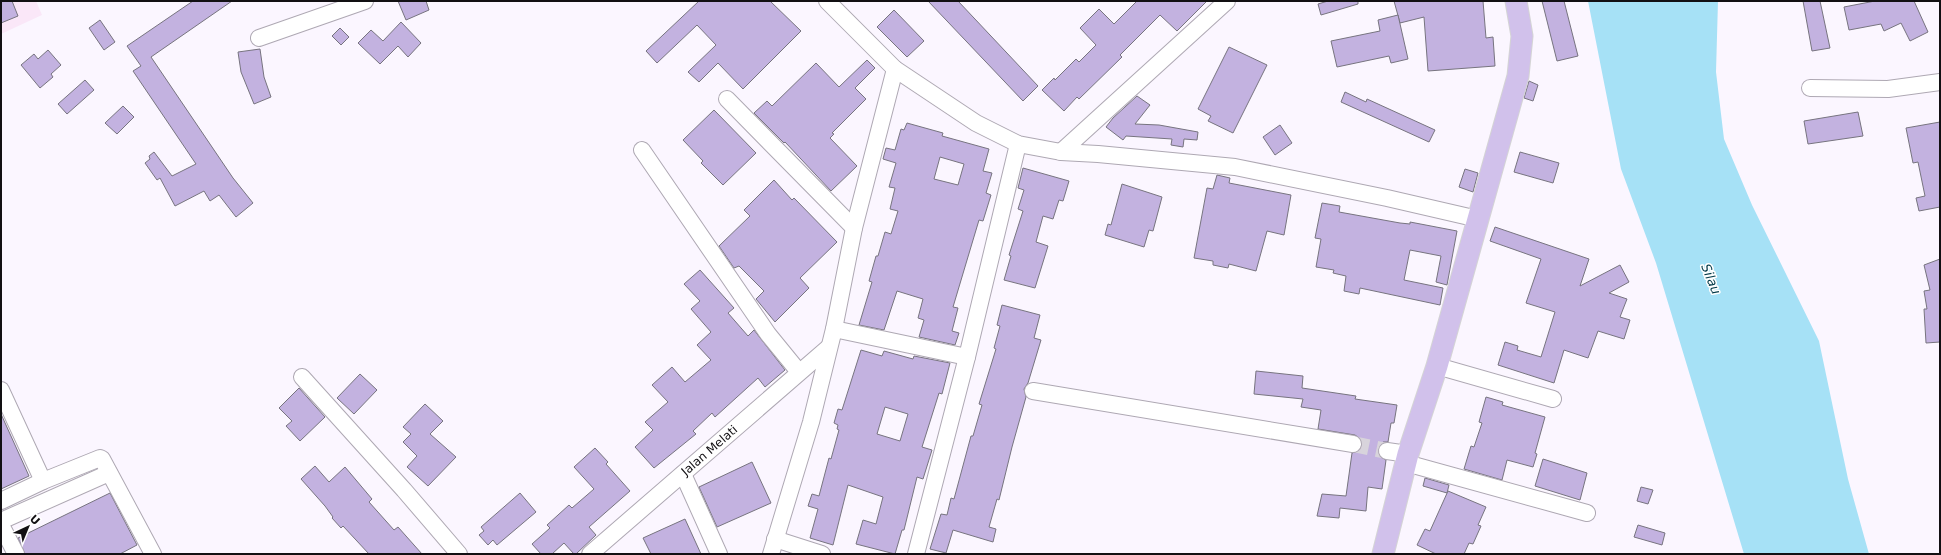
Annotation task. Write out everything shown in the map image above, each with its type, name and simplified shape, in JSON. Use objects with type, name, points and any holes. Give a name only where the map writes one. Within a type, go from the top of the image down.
[{"type":"main road","points":[[1383,554],[1407,458],[1436,366],[1518,76],[1522,36],[1516,1]]},
{"type":"street","points":[[259,38],[365,1]]},
{"type":"street","points":[[827,1],[896,70],[976,123],[1018,144],[1061,152],[1235,167],[1387,198],[1478,219]]},
{"type":"street","points":[[1061,152],[1227,1]]},
{"type":"street","points":[[822,554],[773,546],[812,422],[834,329],[854,228],[896,70]]},
{"type":"street","points":[[1810,88],[1888,89],[1940,82]]},
{"type":"street","points":[[727,99],[854,228]]},
{"type":"street","points":[[916,554],[967,357],[1018,144]]},
{"type":"street","points":[[642,150],[768,334],[799,372]]},
{"type":"street","points":[[834,329],[967,357]]},
{"type":"street","name":"Jalan Melati","points":[[590,554],[829,347]]},
{"type":"street","points":[[1436,366],[1553,399]]},
{"type":"street","points":[[302,377],[404,490],[459,554]]},
{"type":"street","points":[[1033,391],[1353,444]]},
{"type":"street","points":[[3,397],[43,481]]},
{"type":"street","points":[[1387,451],[1587,513]]},
{"type":"street","points":[[1,501],[43,481],[100,458],[102,459],[153,554]]},
{"type":"street","points":[[1,521],[109,473]]},
{"type":"street","points":[[683,474],[719,554]]},
{"type":"street","points":[[1,524],[16,554]]},
{"type":"shaded area","points":[[1,1],[36,1],[42,15],[1,34]]},
{"type":"water","name":"Silau","points":[[1588,1],[1718,1],[1716,72],[1724,139],[1752,205],[1819,341],[1848,479],[1869,554],[1744,554],[1656,263],[1621,169]]},
{"type":"building","points":[[1,1],[12,1],[18,16],[1,23]]},
{"type":"building","points":[[193,1],[232,1],[151,57],[233,178],[253,203],[236,217],[219,195],[210,201],[204,191],[175,206],[160,178],[157,180],[145,163],[150,159],[149,156],[154,152],[172,176],[196,164],[133,71],[141,66],[127,46]]},
{"type":"building","points":[[398,1],[426,1],[429,10],[406,20]]},
{"type":"building","points":[[699,1],[770,1],[801,31],[743,89],[718,63],[699,82],[688,72],[716,45],[697,25],[657,63],[646,51]]},
{"type":"building","points":[[928,1],[958,1],[1038,86],[1023,101]]},
{"type":"building","points":[[1137,1],[1207,1],[1177,31],[1160,15],[1120,55],[1122,57],[1079,99],[1077,97],[1064,111],[1042,90],[1054,78],[1055,80],[1076,59],[1079,62],[1096,45],[1080,28],[1099,9],[1114,24]]},
{"type":"building","points":[[1328,1],[1358,1],[1358,4],[1321,15],[1318,4]]},
{"type":"building","points":[[1394,1],[1483,1],[1486,38],[1493,37],[1495,66],[1428,71],[1424,17],[1400,23]]},
{"type":"building","points":[[1542,1],[1564,1],[1578,56],[1557,61]]},
{"type":"building","points":[[1803,1],[1820,1],[1830,48],[1812,51]]},
{"type":"building","points":[[1875,1],[1914,1],[1928,32],[1910,41],[1901,23],[1884,31],[1881,24],[1849,30],[1844,7]]},
{"type":"building","points":[[894,10],[924,41],[907,57],[877,27]]},
{"type":"building","points":[[1398,15],[1408,59],[1391,63],[1389,56],[1337,67],[1331,41],[1380,31],[1378,20]]},
{"type":"building","points":[[100,20],[115,42],[104,50],[89,28]]},
{"type":"building","points":[[401,22],[421,43],[408,57],[398,46],[380,64],[358,43],[371,30],[383,41]]},
{"type":"building","points":[[340,28],[349,37],[341,45],[332,36]]},
{"type":"building","points":[[1229,47],[1267,65],[1233,133],[1208,121],[1211,116],[1198,109]]},
{"type":"building","points":[[260,49],[264,77],[271,97],[254,104],[241,72],[238,52]]},
{"type":"building","points":[[48,50],[61,65],[51,74],[53,77],[40,88],[21,65],[34,54],[38,59]]},
{"type":"building","points":[[867,60],[875,68],[855,88],[866,99],[832,133],[834,134],[830,138],[857,166],[831,191],[785,142],[784,143],[754,113],[767,101],[772,106],[816,63],[839,87]]},
{"type":"building","points":[[85,80],[94,90],[67,114],[58,104]]},
{"type":"building","points":[[1529,81],[1538,85],[1533,101],[1524,98]]},
{"type":"building","points":[[1345,92],[1366,102],[1367,99],[1435,130],[1429,142],[1341,102]]},
{"type":"building","points":[[1137,96],[1150,105],[1135,124],[1159,125],[1198,132],[1197,140],[1184,139],[1183,147],[1171,145],[1172,139],[1126,136],[1123,140],[1106,127],[1113,118]]},
{"type":"building","points":[[123,106],[134,117],[117,134],[105,123]]},
{"type":"building","points":[[714,110],[756,153],[723,185],[701,163],[703,161],[683,140]]},
{"type":"building","points":[[1858,112],[1863,136],[1808,144],[1804,121]]},
{"type":"building","points":[[1940,122],[1940,207],[1919,211],[1916,198],[1925,196],[1918,162],[1913,163],[1906,128]]},
{"type":"building","points":[[907,123],[943,133],[942,136],[989,149],[983,171],[992,173],[986,193],[991,195],[983,221],[979,220],[953,307],[958,308],[952,331],[959,333],[955,345],[919,337],[924,320],[918,318],[923,299],[897,291],[884,330],[859,325],[872,282],[869,281],[876,256],[878,256],[885,232],[891,234],[898,211],[890,209],[895,188],[889,187],[896,163],[883,159],[886,148],[895,150],[901,129],[904,130]],"holes":[[[940,157],[964,164],[958,185],[934,179]]]},
{"type":"building","points":[[1280,125],[1292,143],[1275,155],[1263,137]]},
{"type":"building","points":[[1520,152],[1559,163],[1553,183],[1514,172]]},
{"type":"building","points":[[1023,168],[1069,181],[1063,201],[1059,200],[1053,219],[1043,216],[1036,242],[1048,246],[1035,288],[1004,280],[1011,256],[1009,255],[1023,211],[1018,209],[1024,190],[1018,188]]},
{"type":"building","points":[[1465,169],[1478,173],[1473,192],[1459,187]]},
{"type":"building","points":[[1217,175],[1230,178],[1229,183],[1291,195],[1284,235],[1267,231],[1256,271],[1229,264],[1228,268],[1213,265],[1213,261],[1194,258],[1207,188],[1213,189]]},
{"type":"building","points":[[774,180],[792,200],[794,198],[837,242],[800,278],[809,288],[775,322],[756,299],[764,291],[739,266],[734,268],[719,246],[750,216],[744,210]]},
{"type":"building","points":[[1122,184],[1162,197],[1153,231],[1149,230],[1144,247],[1105,235],[1108,224],[1111,225]]},
{"type":"building","points":[[1322,203],[1340,206],[1339,212],[1400,223],[1410,224],[1410,222],[1457,231],[1447,285],[1436,282],[1441,256],[1410,250],[1404,280],[1443,288],[1440,305],[1360,288],[1359,294],[1344,291],[1346,276],[1333,273],[1334,270],[1316,267],[1321,239],[1315,238]]},
{"type":"building","points":[[1495,227],[1589,259],[1580,286],[1620,265],[1629,282],[1609,293],[1627,299],[1620,317],[1630,320],[1624,339],[1598,331],[1588,358],[1564,350],[1554,383],[1498,365],[1505,342],[1518,346],[1517,350],[1541,357],[1555,312],[1526,303],[1541,259],[1490,241]]},
{"type":"building","points":[[1940,259],[1940,342],[1926,343],[1924,309],[1927,309],[1924,291],[1930,290],[1924,265]]},
{"type":"building","points":[[700,270],[734,308],[728,313],[748,336],[754,330],[785,370],[765,387],[758,378],[715,417],[712,413],[693,431],[696,434],[654,468],[635,447],[653,430],[645,422],[668,402],[652,385],[672,367],[685,382],[711,360],[697,345],[711,332],[691,309],[700,301],[684,284]]},
{"type":"building","points":[[1002,305],[1040,315],[1034,338],[1041,340],[1028,383],[1024,389],[1026,397],[999,500],[997,499],[989,527],[996,529],[993,542],[953,530],[946,553],[930,549],[941,514],[947,515],[951,498],[954,499],[971,436],[973,436],[982,405],[979,404],[996,349],[994,348],[1000,326],[997,325]]},
{"type":"building","points":[[861,350],[882,356],[884,351],[913,359],[914,356],[950,363],[942,394],[939,393],[922,447],[932,450],[923,479],[917,477],[904,530],[902,530],[895,554],[856,544],[863,520],[876,524],[883,497],[848,485],[833,545],[810,538],[818,509],[808,506],[812,494],[819,496],[829,458],[831,459],[839,430],[837,429],[838,425],[834,423],[838,409],[842,410]],"holes":[[[885,407],[908,414],[900,441],[877,434]]]},
{"type":"building","points":[[1256,371],[1303,376],[1302,388],[1356,396],[1355,399],[1397,405],[1394,423],[1391,423],[1388,442],[1383,442],[1378,449],[1378,455],[1386,460],[1382,489],[1368,487],[1366,511],[1340,508],[1339,518],[1317,516],[1322,494],[1346,496],[1352,453],[1361,450],[1362,440],[1355,435],[1318,429],[1321,410],[1301,407],[1303,399],[1254,394]]},
{"type":"building","points":[[360,374],[377,390],[354,414],[337,398]]},
{"type":"building","points":[[299,388],[325,417],[300,441],[286,426],[292,421],[279,408]]},
{"type":"building","points":[[1486,397],[1503,402],[1502,405],[1545,417],[1535,453],[1537,454],[1533,467],[1507,460],[1502,480],[1464,469],[1471,446],[1474,447],[1482,423],[1479,422]]},
{"type":"building","points":[[425,404],[443,421],[430,434],[456,457],[428,486],[407,467],[417,456],[403,442],[411,434],[403,427]]},
{"type":"building","points":[[1,414],[29,476],[1,489]]},
{"type":"building","points":[[595,448],[608,462],[606,464],[630,491],[589,527],[596,535],[576,554],[574,554],[564,543],[552,554],[541,554],[532,544],[550,528],[547,525],[569,505],[572,508],[594,489],[574,467]]},
{"type":"building","points":[[1543,459],[1587,473],[1580,500],[1535,486]]},
{"type":"building","points":[[752,462],[771,503],[717,527],[699,487]]},
{"type":"building","points":[[315,466],[329,482],[345,467],[372,499],[369,502],[394,530],[398,527],[422,554],[369,554],[343,526],[341,528],[332,518],[333,517],[325,506],[301,479]]},
{"type":"building","points":[[1425,478],[1449,485],[1447,493],[1423,486]]},
{"type":"building","points":[[1641,487],[1653,490],[1648,504],[1637,501]]},
{"type":"building","points":[[1448,491],[1486,507],[1478,525],[1481,526],[1473,544],[1469,543],[1464,554],[1436,554],[1417,545],[1425,529],[1430,531]]},
{"type":"building","points":[[110,493],[137,545],[120,554],[25,554],[18,538]]},
{"type":"building","points":[[520,493],[536,512],[497,545],[493,540],[488,545],[479,535],[484,531],[481,527]]},
{"type":"building","points":[[685,519],[701,554],[651,554],[643,538]]},
{"type":"building","points":[[1638,525],[1665,533],[1662,545],[1634,537]]},
{"type":"tunnel","points":[[1353,444],[1387,451]]}]
